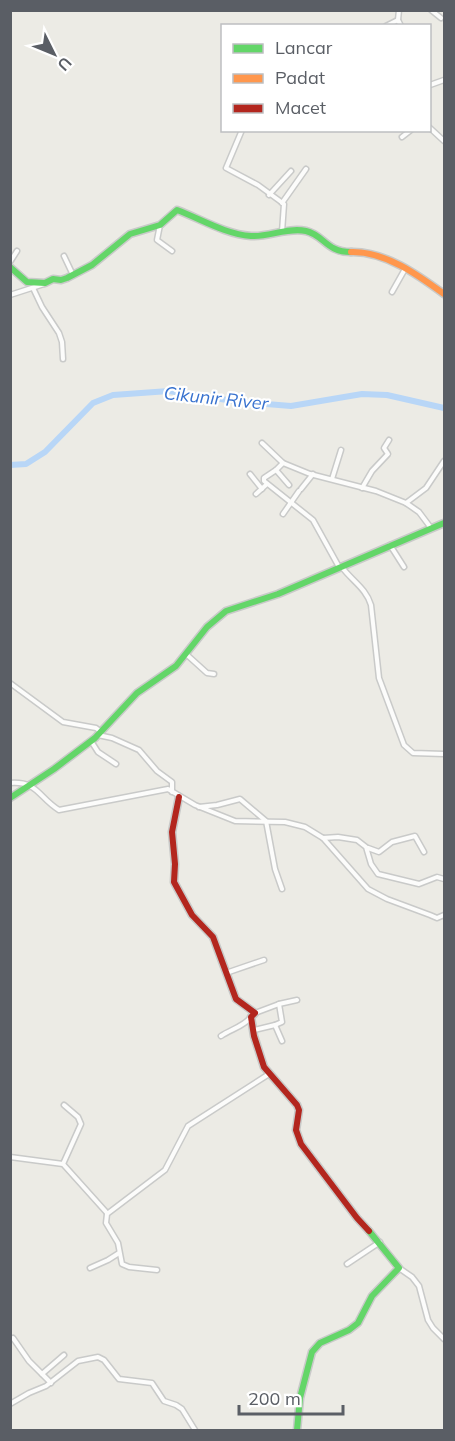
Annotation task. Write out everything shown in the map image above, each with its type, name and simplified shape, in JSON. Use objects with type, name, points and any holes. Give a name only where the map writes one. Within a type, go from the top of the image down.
[{"type":"street","points":[[399,10],[397,18],[399,24]]},
{"type":"street","points":[[389,24],[405,10]]},
{"type":"street","points":[[431,10],[441,18]]},
{"type":"street","points":[[431,130],[444,141]]},
{"type":"street","points":[[241,132],[227,168],[247,178],[282,202],[285,207],[282,233]]},
{"type":"street","points":[[402,137],[408,132]]},
{"type":"street","points":[[282,202],[306,169]]},
{"type":"street","points":[[269,195],[291,171]]},
{"type":"street","points":[[10,295],[53,279],[61,280],[93,265],[130,234],[160,225],[177,210],[252,236],[309,232],[322,244],[339,252],[368,253],[405,269],[444,294]]},
{"type":"street","points":[[160,225],[157,240],[172,251]]},
{"type":"street","points":[[17,251],[10,265],[24,281],[45,283]]},
{"type":"street","points":[[64,256],[73,275]]},
{"type":"street","points":[[392,292],[405,269]]},
{"type":"street","points":[[33,288],[62,339],[63,359]]},
{"type":"street","points":[[362,488],[372,471],[388,454],[384,448],[388,440]]},
{"type":"street","points":[[262,443],[283,464],[376,491],[406,503],[419,512],[431,528]]},
{"type":"street","points":[[332,479],[341,450]]},
{"type":"street","points":[[406,503],[426,488],[444,461]]},
{"type":"street","points":[[283,464],[264,478],[267,484],[316,524],[340,567],[363,588],[369,597],[379,678],[405,745],[413,753],[444,754]]},
{"type":"street","points":[[276,470],[289,484]]},
{"type":"street","points":[[250,474],[262,489]]},
{"type":"street","points":[[283,514],[313,474]]},
{"type":"street","points":[[256,494],[267,484]]},
{"type":"street","points":[[10,798],[100,734],[137,693],[176,666],[207,627],[226,611],[270,597],[444,523]]},
{"type":"street","points":[[390,545],[404,567]]},
{"type":"street","points":[[186,654],[207,673],[214,674]]},
{"type":"street","points":[[10,683],[63,722],[96,728],[100,734],[139,750],[157,771],[172,782],[172,792]]},
{"type":"street","points":[[91,741],[98,752],[116,764]]},
{"type":"street","points":[[10,783],[21,782],[59,810],[163,789],[199,807],[235,821],[266,821],[305,827],[323,838],[355,876],[375,894],[438,918],[444,915]]},
{"type":"street","points":[[179,797],[172,832],[174,882],[192,915],[213,937],[236,999],[253,1015],[254,1036],[264,1067],[297,1105],[299,1110],[296,1130],[301,1144],[357,1218],[380,1242],[399,1268],[412,1277],[419,1286],[428,1320],[444,1339]]},
{"type":"street","points":[[199,807],[240,799],[266,821],[273,861],[282,890]]},
{"type":"street","points":[[323,838],[351,838],[379,852],[392,842],[415,836],[424,852]]},
{"type":"street","points":[[366,847],[371,864],[378,874],[419,884],[437,877],[444,879]]},
{"type":"street","points":[[226,973],[264,960]]},
{"type":"street","points":[[221,1036],[233,1028],[244,1025],[253,1015],[279,1004],[297,1000]]},
{"type":"street","points":[[254,1030],[282,1022],[279,1004]]},
{"type":"street","points":[[275,1025],[282,1041]]},
{"type":"street","points":[[157,1270],[125,1266],[120,1260],[117,1240],[106,1223],[107,1214],[165,1170],[188,1126],[269,1074]]},
{"type":"street","points":[[63,1164],[81,1124],[78,1117],[64,1105]]},
{"type":"street","points":[[10,1157],[63,1164],[107,1214]]},
{"type":"street","points":[[347,1264],[380,1242]]},
{"type":"street","points":[[90,1268],[119,1252]]},
{"type":"street","points":[[297,1431],[300,1398],[312,1352],[320,1343],[349,1330],[358,1323],[372,1296],[399,1268]]},
{"type":"street","points":[[13,1338],[29,1361],[51,1383]]},
{"type":"street","points":[[42,1374],[64,1355]]},
{"type":"street","points":[[10,1404],[51,1383],[78,1361],[100,1357],[119,1379],[152,1383],[164,1401],[182,1409],[195,1431]]},
{"type":"waterway","name":"Cikunir River","points":[[10,465],[26,464],[45,452],[93,403],[113,395],[169,391],[240,402],[291,406],[362,394],[387,395],[444,408]]},
{"type":"traffic: fast","points":[[10,267],[27,282],[45,283],[53,279],[67,278],[92,265],[130,234],[160,225],[177,210],[241,235],[258,236],[292,230],[306,231],[336,249],[351,252]]},
{"type":"traffic: fast","points":[[10,798],[95,738],[137,693],[176,666],[207,627],[226,611],[278,594],[444,523]]},
{"type":"traffic: fast","points":[[297,1430],[300,1398],[312,1352],[320,1343],[349,1330],[358,1323],[372,1296],[399,1268],[369,1231]]},
{"type":"traffic: slow","points":[[351,252],[376,255],[389,260],[412,272],[444,294]]},
{"type":"traffic: jam","points":[[179,797],[172,832],[174,882],[192,915],[213,937],[236,999],[255,1013],[251,1017],[254,1036],[264,1067],[297,1105],[299,1110],[296,1130],[301,1144],[369,1231]]}]
